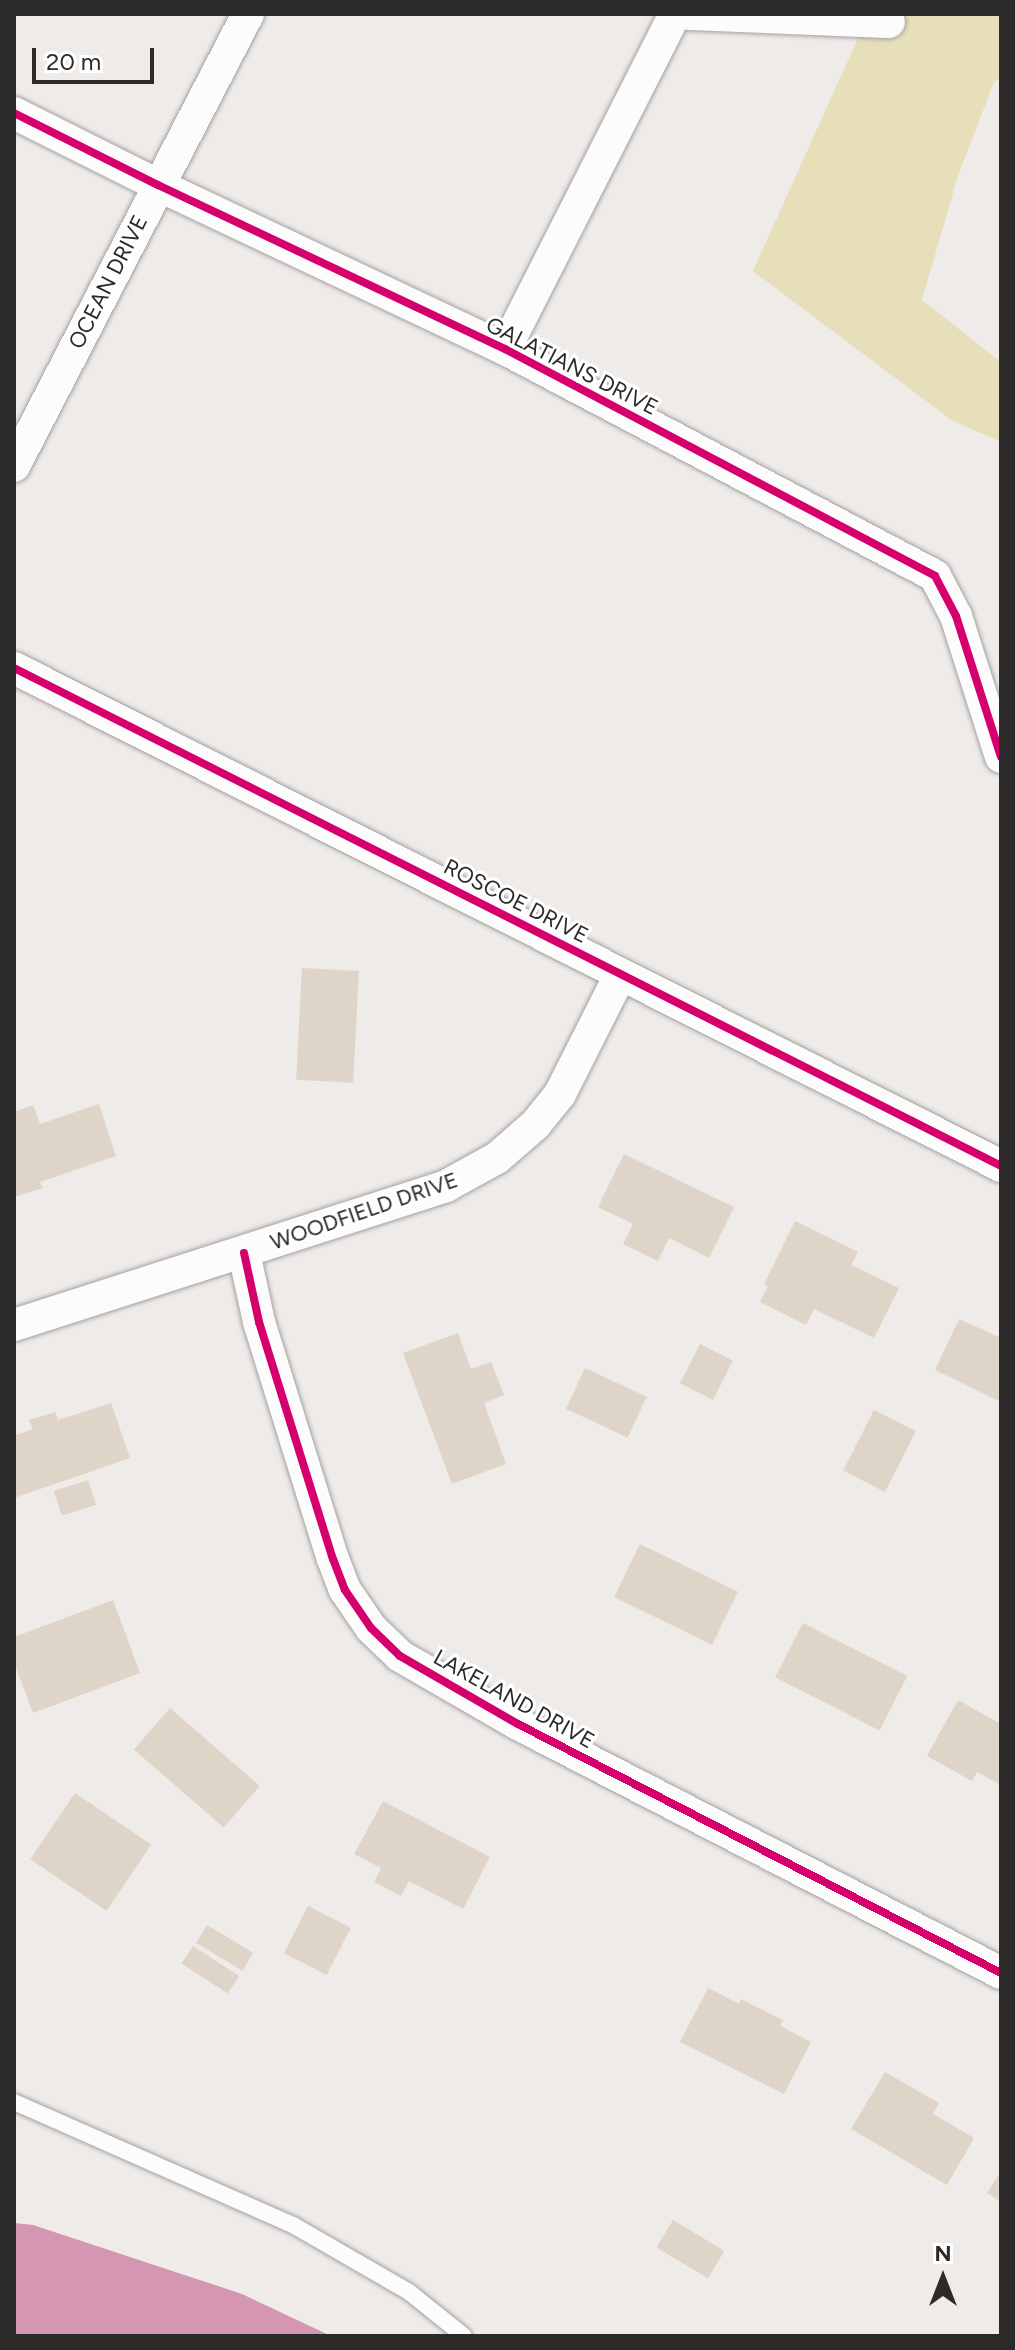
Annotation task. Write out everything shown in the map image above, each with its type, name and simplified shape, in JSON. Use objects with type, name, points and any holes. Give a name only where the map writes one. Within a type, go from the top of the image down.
[{"type":"street","name":"OCEAN DRIVE","points":[[14,466],[248,14]]},
{"type":"street","points":[[505,349],[675,14]]},
{"type":"street","points":[[689,14],[889,22]]},
{"type":"street","name":"GALATIANS DRIVE","points":[[14,113],[158,185],[505,349],[935,576],[956,616],[1001,757]]},
{"type":"street","name":"ROSCOE DRIVE","points":[[14,668],[1001,1166]]},
{"type":"street","name":"WOODFIELD DRIVE","points":[[14,1325],[446,1186],[497,1158],[535,1125],[560,1094],[620,975]]},
{"type":"street","name":"LAKELAND DRIVE","points":[[244,1253],[259,1322],[333,1559],[345,1590],[371,1628],[391,1647],[518,1724],[1001,1973]]},
{"type":"lane","points":[[14,2102],[293,2225],[409,2292],[464,2336]]},
{"type":"shaded area","points":[[865,14],[1001,14],[1001,78],[994,82],[958,176],[922,300],[1001,362],[1001,442],[953,421],[753,271],[868,16]]},
{"type":"shaded area","points":[[14,2223],[33,2225],[242,2294],[331,2336],[14,2336]]},
{"type":"building","points":[[302,968],[359,971],[353,1083],[296,1080]]},
{"type":"building","points":[[99,1104],[116,1156],[40,1182],[43,1188],[14,1197],[14,1112],[33,1105],[40,1124]]},
{"type":"building","points":[[624,1154],[734,1207],[709,1258],[669,1238],[658,1261],[623,1244],[633,1224],[598,1207]]},
{"type":"building","points":[[795,1221],[858,1252],[851,1265],[899,1288],[874,1338],[814,1309],[806,1325],[760,1302],[768,1286],[764,1284]]},
{"type":"building","points":[[959,1319],[1001,1338],[1001,1402],[935,1370]]},
{"type":"building","points":[[458,1333],[471,1369],[491,1362],[504,1395],[484,1403],[506,1464],[452,1484],[403,1353]]},
{"type":"building","points":[[700,1344],[733,1361],[713,1400],[680,1383]]},
{"type":"building","points":[[585,1368],[647,1397],[628,1438],[566,1409]]},
{"type":"building","points":[[111,1403],[130,1458],[14,1498],[14,1436],[33,1429],[29,1420],[55,1412],[58,1420]]},
{"type":"building","points":[[874,1410],[916,1431],[885,1492],[843,1471]]},
{"type":"building","points":[[88,1480],[96,1505],[62,1516],[54,1491]]},
{"type":"building","points":[[640,1544],[738,1592],[712,1645],[614,1597]]},
{"type":"building","points":[[113,1600],[140,1673],[33,1713],[14,1662],[14,1637]]},
{"type":"building","points":[[803,1623],[907,1676],[880,1730],[775,1677]]},
{"type":"building","points":[[958,1700],[1001,1724],[1001,1785],[977,1772],[972,1781],[927,1756]]},
{"type":"building","points":[[170,1708],[260,1786],[224,1828],[134,1750]]},
{"type":"building","points":[[75,1793],[151,1844],[107,1911],[30,1859]]},
{"type":"building","points":[[383,1801],[490,1857],[463,1909],[409,1881],[401,1896],[374,1882],[381,1868],[354,1854]]},
{"type":"building","points":[[308,1906],[351,1928],[327,1975],[284,1953]]},
{"type":"building","points":[[207,1925],[253,1953],[242,1971],[196,1943]]},
{"type":"building","points":[[193,1946],[239,1976],[228,1994],[182,1964]]},
{"type":"building","points":[[708,1988],[739,2004],[741,1999],[783,2020],[780,2026],[811,2042],[784,2094],[680,2042]]},
{"type":"building","points":[[885,2072],[939,2103],[933,2114],[974,2138],[947,2185],[851,2129]]},
{"type":"building","points":[[1001,2171],[1001,2202],[987,2193]]},
{"type":"building","points":[[673,2220],[724,2251],[708,2278],[657,2247]]},
{"type":"cycle path","points":[[14,113],[158,185],[505,349],[935,576],[956,616],[1001,757]]},
{"type":"cycle path","points":[[14,668],[1001,1166]]},
{"type":"cycle path","points":[[244,1253],[259,1322],[333,1559],[345,1590],[371,1628],[400,1656],[518,1724],[1001,1973]]}]
